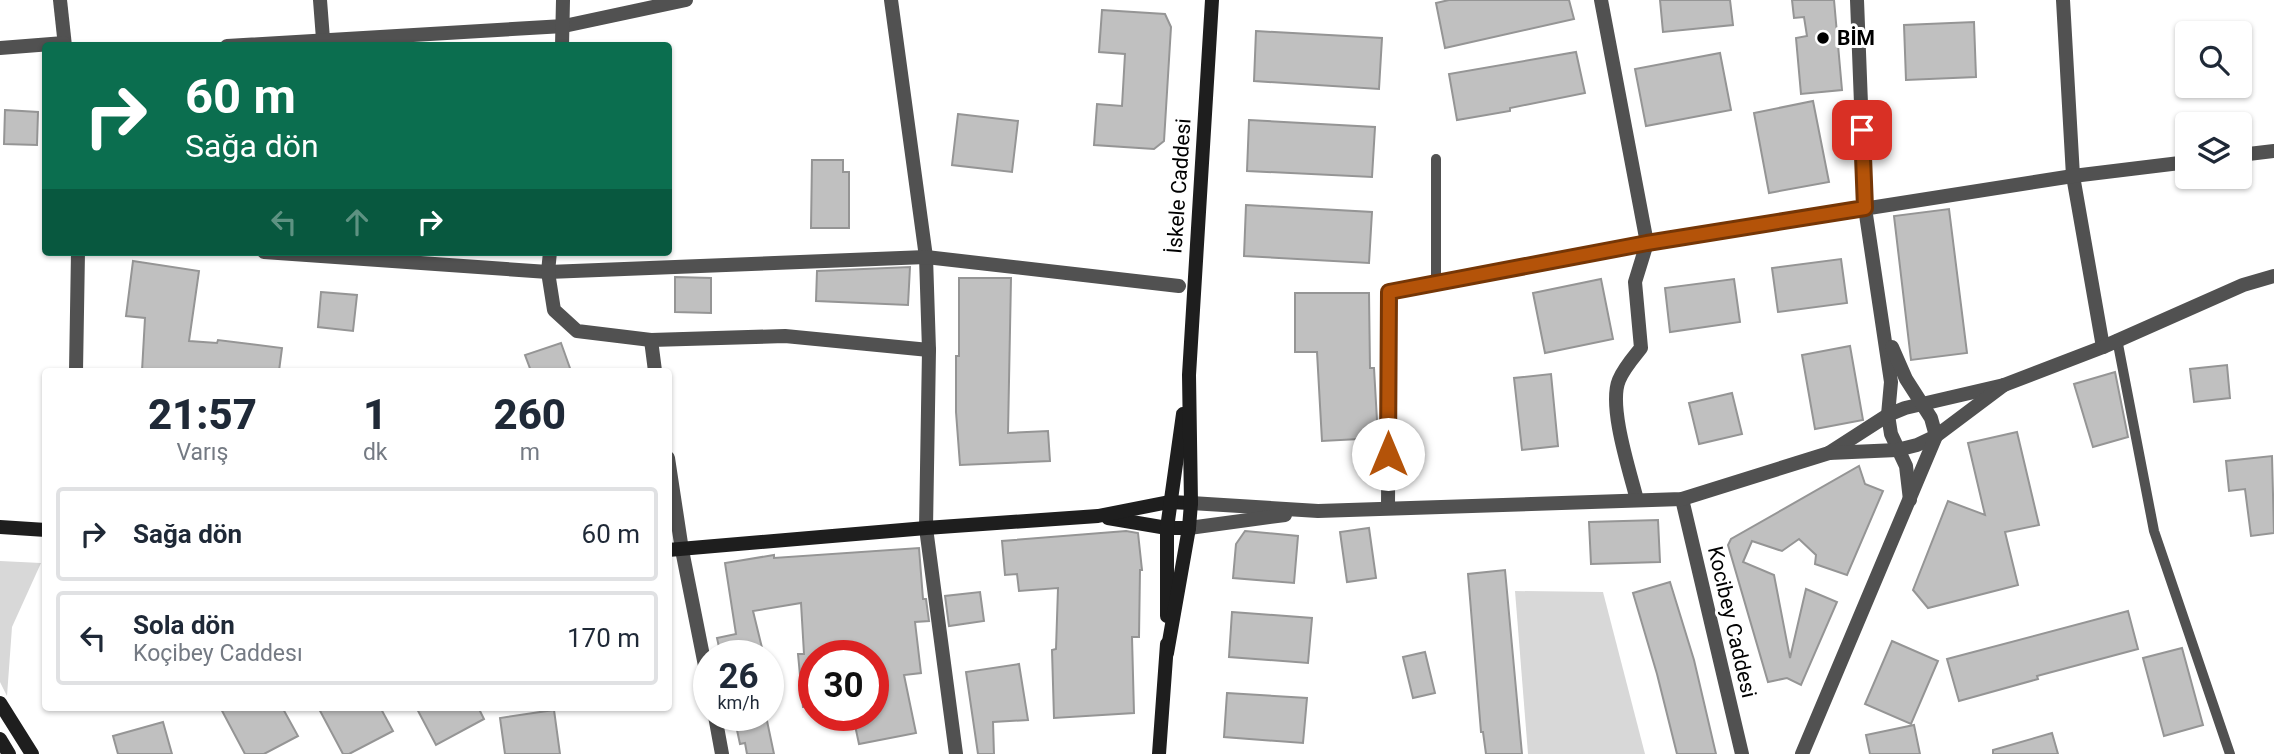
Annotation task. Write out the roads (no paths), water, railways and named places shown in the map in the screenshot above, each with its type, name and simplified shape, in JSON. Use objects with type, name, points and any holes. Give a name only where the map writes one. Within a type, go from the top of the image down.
[{"type":"main road","name":"İskele Caddesi","points":[[1167,653],[1191,503],[1189,375],[1212,0]]},
{"type":"main road","name":"İskele Caddesi","points":[[1159,754],[1167,653],[1169,502],[1189,375]]},
{"type":"main road","points":[[675,550],[1098,516],[1169,502],[1191,503]]},
{"type":"main road","points":[[1098,516],[1167,528],[1189,528]]},
{"type":"main road","points":[[0,527],[42,530]]},
{"type":"main road","points":[[0,703],[32,754]]},
{"type":"main road","points":[[0,738],[9,754]]},
{"type":"street","points":[[60,0],[64,42]]},
{"type":"street","points":[[320,0],[323,39]]},
{"type":"street","points":[[562,42],[563,0]]},
{"type":"street","points":[[282,42],[564,26],[686,0]]},
{"type":"street","points":[[891,0],[926,257],[929,350],[926,528],[956,754]]},
{"type":"street","points":[[1601,0],[1647,243],[1635,282],[1641,348],[1618,382],[1616,408],[1637,500]]},
{"type":"street","points":[[1857,0],[1865,208],[1891,382],[1888,415],[1891,434],[1906,466],[1910,500]]},
{"type":"street","points":[[2063,0],[2073,176],[2103,347]]},
{"type":"street","points":[[0,48],[42,45]]},
{"type":"street","points":[[2252,154],[2274,151]]},
{"type":"street","points":[[1388,508],[1389,292],[1647,243],[2073,176],[2175,164]]},
{"type":"street","points":[[76,368],[78,256]]},
{"type":"street","points":[[321,256],[548,272],[926,257],[1179,286]]},
{"type":"street","points":[[550,256],[548,272],[554,310],[577,331],[651,340],[785,336],[929,350]]},
{"type":"street","points":[[1829,453],[1888,415],[1905,408],[2004,385],[2103,347],[2243,285],[2274,276]]},
{"type":"street","points":[[1802,754],[1936,436],[1923,403],[1906,379],[1885,333]]},
{"type":"street","points":[[651,340],[655,368]]},
{"type":"street","points":[[1189,528],[1318,511],[1682,499],[1829,453],[1897,450],[1917,445],[1936,436],[2004,385]]},
{"type":"street","name":"Kocibey Caddesi","points":[[1682,499],[1742,754]]},
{"type":"street","points":[[1191,503],[1318,511]]},
{"type":"street","points":[[672,511],[675,550],[698,640]]},
{"type":"street","points":[[718,731],[722,754]]},
{"type":"lane","points":[[1436,159],[1436,283]]},
{"type":"lane","points":[[2117,339],[2154,531],[2230,754]]},
{"type":"place","name":"BİM","points":[[1823,38]]}]
